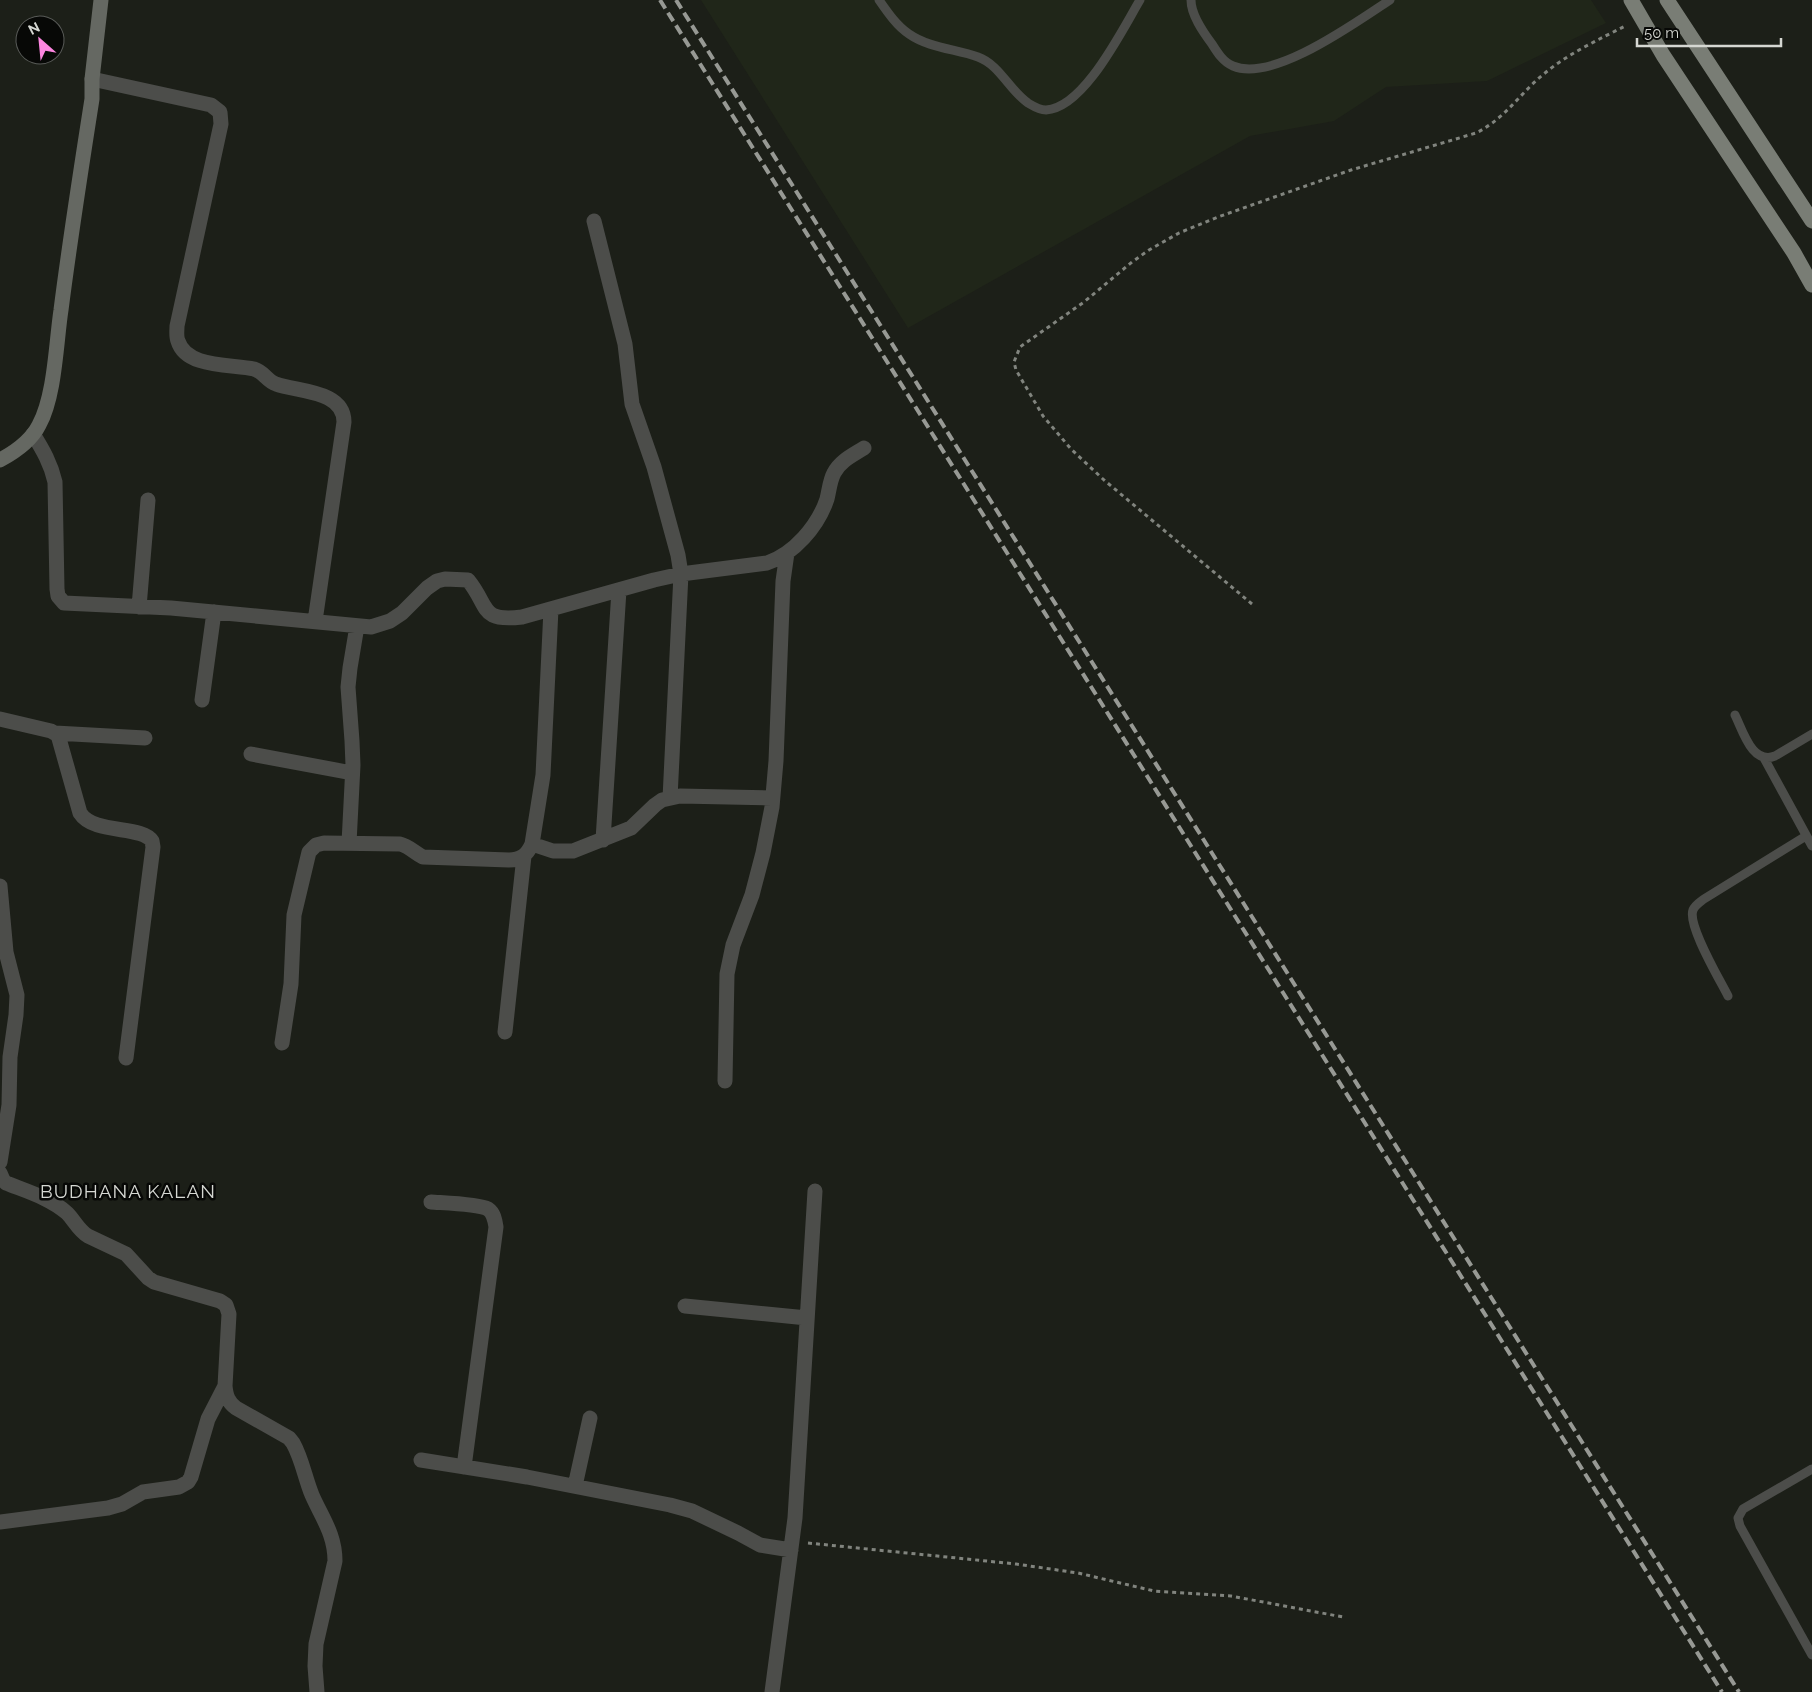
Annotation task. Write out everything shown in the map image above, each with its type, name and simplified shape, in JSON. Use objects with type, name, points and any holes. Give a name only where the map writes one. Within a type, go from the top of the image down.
[{"type":"main road","points":[[1631,0],[1663,55],[1794,253],[1812,285]]},
{"type":"main road","points":[[1666,0],[1812,221]]},
{"type":"street","points":[[0,460],[13,453],[32,434],[39,426],[47,408],[92,99],[92,80],[101,0]]},
{"type":"street","points":[[92,80],[211,105],[220,112],[221,124],[177,326],[177,341],[184,352],[191,358],[256,370],[276,384],[304,390],[330,399],[338,405],[343,413],[344,422],[314,621]]},
{"type":"street","points":[[594,221],[625,344],[632,404],[654,466],[678,555],[681,574],[670,798]]},
{"type":"street","points":[[32,434],[53,470],[55,482],[58,596],[61,601],[68,604],[214,612],[371,627],[390,621],[402,613],[430,585],[445,579],[465,579],[469,581],[487,612],[496,617],[505,618],[522,616],[681,574],[767,563],[787,553],[803,538],[822,510],[834,473],[841,463],[864,448]]},
{"type":"street","points":[[139,607],[148,500]]},
{"type":"street","points":[[725,1081],[727,974],[733,944],[752,896],[772,798],[776,761],[781,605],[787,553]]},
{"type":"street","points":[[603,840],[619,590]]},
{"type":"street","points":[[504,1032],[528,850],[543,775],[551,608]]},
{"type":"street","points":[[202,700],[214,612]]},
{"type":"street","points":[[348,843],[352,741],[348,687],[357,626]]},
{"type":"street","points":[[0,719],[55,733],[145,738]]},
{"type":"street","points":[[55,733],[59,737],[83,818],[90,823],[145,834],[152,841],[153,847],[126,1058]]},
{"type":"street","points":[[251,754],[352,773]]},
{"type":"street","points":[[528,850],[573,851],[632,828],[655,805],[670,798],[680,796],[772,798]]},
{"type":"street","points":[[282,1043],[291,984],[294,915],[309,852],[316,845],[324,843],[400,844],[405,845],[415,854],[435,858],[509,860],[520,859],[528,850]]},
{"type":"street","points":[[0,886],[6,952],[17,995],[16,1015],[5,1052],[9,1105],[0,1162]]},
{"type":"street","points":[[0,1174],[6,1183],[49,1201],[67,1213],[83,1234],[126,1254],[154,1282],[224,1303],[228,1309],[226,1397],[230,1404],[289,1438],[294,1443],[312,1495],[332,1536],[335,1547],[335,1560],[316,1644],[317,1692]]},
{"type":"street","points":[[772,1692],[795,1518],[815,1191]]},
{"type":"street","points":[[431,1202],[481,1207],[491,1212],[496,1227],[464,1467]]},
{"type":"street","points":[[685,1306],[807,1318]]},
{"type":"street","points":[[0,1522],[108,1508],[122,1504],[143,1492],[184,1485],[191,1477],[204,1430],[225,1386]]},
{"type":"street","points":[[575,1486],[590,1418]]},
{"type":"street","points":[[422,1460],[575,1486],[670,1505],[692,1512],[760,1545],[792,1546]]},
{"type":"lane","points":[[880,0],[897,24],[910,35],[987,61],[994,66],[1019,96],[1039,109],[1045,110],[1057,107],[1068,101],[1087,84],[1108,54],[1140,0]]},
{"type":"lane","points":[[1191,0],[1194,14],[1207,38],[1218,53],[1229,64],[1248,69],[1278,63],[1330,39],[1390,0]]},
{"type":"lane","points":[[1735,715],[1748,743],[1757,754],[1764,758],[1812,846]]},
{"type":"lane","points":[[1764,758],[1775,756],[1812,734]]},
{"type":"lane","points":[[1728,996],[1695,930],[1692,916],[1693,910],[1704,899],[1806,836]]},
{"type":"lane","points":[[1812,1469],[1743,1508],[1738,1518],[1740,1526],[1812,1655]]},
{"type":"path","points":[[1252,604],[1104,480],[1056,433],[1043,416],[1016,370],[1014,362],[1020,347],[1084,302],[1132,262],[1179,233],[1218,217],[1351,170],[1476,133],[1506,113],[1545,73],[1584,48],[1641,17]]},
{"type":"path","points":[[792,1546],[887,1550],[1016,1564],[1078,1573],[1154,1591],[1231,1596],[1343,1617]]},
{"type":"shaded area","points":[[701,0],[1591,0],[1606,23],[1487,81],[1386,87],[1334,121],[1250,136],[908,328]]},
{"type":"railway","points":[[660,0],[1722,1692]]},
{"type":"railway","points":[[676,0],[1739,1692]]},
{"type":"district","name":"BUDHANA KALAN","points":[[128,1191]]}]
